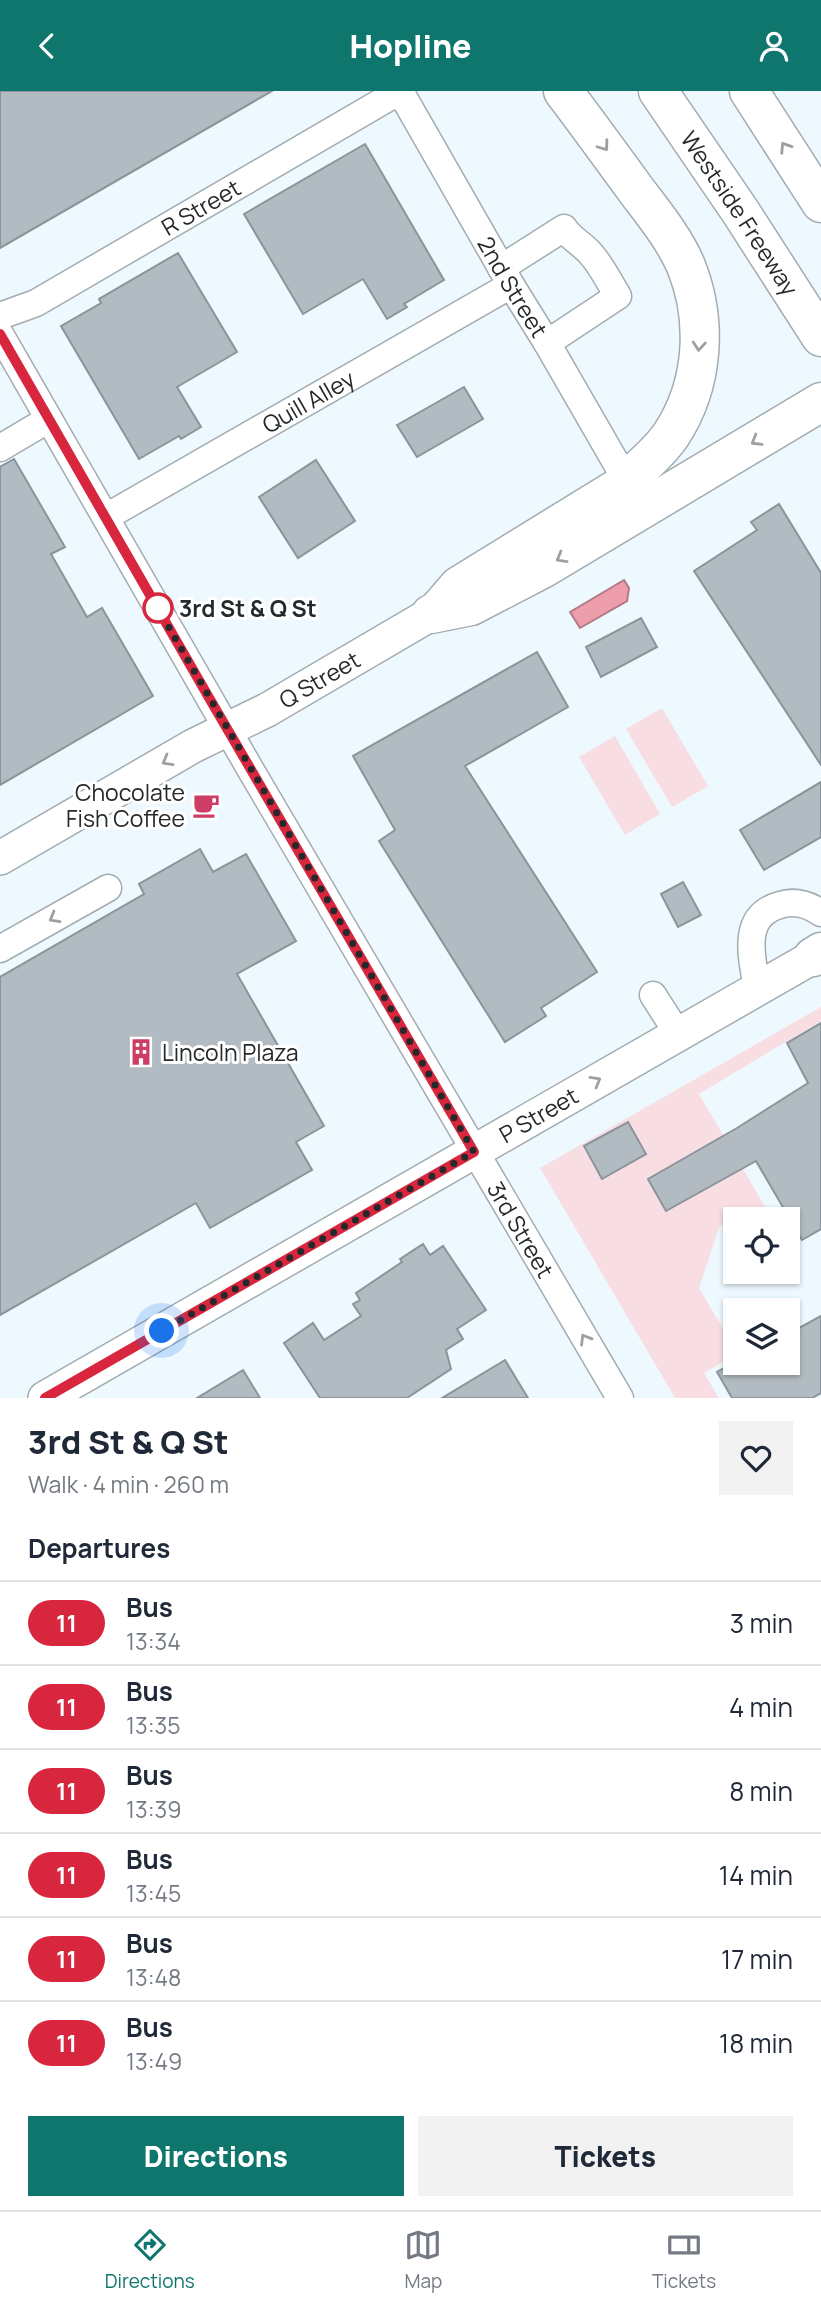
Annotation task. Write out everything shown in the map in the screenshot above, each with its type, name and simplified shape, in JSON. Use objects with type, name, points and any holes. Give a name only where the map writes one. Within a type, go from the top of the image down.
[{"type":"highway","points":[[563,91],[670,235],[694,289],[699,318],[696,376],[686,407],[669,437],[656,453],[626,480]]},
{"type":"highway","points":[[650,91],[680,126]]},
{"type":"highway","name":"Westside Freeway","points":[[658,91],[821,337]]},
{"type":"highway","points":[[749,91],[821,203]]},
{"type":"highway","points":[[431,614],[471,605],[544,568],[818,404]]},
{"type":"main road","name":"Q Street","points":[[0,858],[195,745],[267,710],[431,614],[457,584],[626,480]]},
{"type":"main road","name":"P Street","points":[[64,1394],[474,1152],[819,955]]},
{"type":"street","name":"2nd Street","points":[[400,91],[626,480]]},
{"type":"street","name":"R Street","points":[[0,316],[36,303],[400,91]]},
{"type":"street","name":"Quill Alley","points":[[106,517],[506,277],[564,228],[589,252],[618,296],[547,342]]},
{"type":"street","name":"3rd Street","points":[[0,334],[227,729],[620,1398]]},
{"type":"street","points":[[0,428],[45,412]]},
{"type":"street","points":[[0,447],[45,412]]},
{"type":"street","points":[[0,949],[108,888]]},
{"type":"street","points":[[757,988],[750,951],[755,922],[772,907],[788,903],[801,903],[821,913]]},
{"type":"street","points":[[653,995],[678,1034]]},
{"type":"shaded area","points":[[624,580],[629,588],[627,601],[580,628],[570,612]]},
{"type":"shaded area","points":[[662,708],[708,786],[672,807],[626,729]]},
{"type":"shaded area","points":[[615,736],[660,814],[625,835],[579,757]]},
{"type":"shaded area","points":[[821,1007],[821,1021],[699,1094],[765,1207],[723,1207],[723,1226],[720,1225],[699,1288],[723,1329],[723,1362],[704,1373],[719,1398],[675,1398],[540,1168]]},
{"type":"building","points":[[0,91],[272,91],[0,248]]},
{"type":"building","points":[[365,144],[444,280],[404,304],[407,307],[387,319],[363,279],[303,314],[244,214]]},
{"type":"building","points":[[178,253],[237,352],[177,387],[201,427],[139,459],[61,326],[101,303],[99,299]]},
{"type":"building","points":[[464,387],[483,419],[417,457],[397,425]]},
{"type":"building","points":[[14,459],[65,547],[51,554],[87,617],[102,608],[153,696],[0,785],[0,467]]},
{"type":"building","points":[[316,460],[355,521],[298,558],[259,497]]},
{"type":"building","points":[[779,504],[821,573],[821,765],[694,571],[757,530],[751,522]]},
{"type":"building","points":[[641,618],[657,647],[601,677],[586,647]]},
{"type":"building","points":[[537,652],[568,707],[465,766],[597,972],[541,1008],[546,1016],[505,1042],[379,841],[395,830],[353,756]]},
{"type":"building","points":[[821,782],[821,837],[764,870],[740,830]]},
{"type":"building","name":"Lincoln Plaza","points":[[200,849],[213,872],[246,854],[296,941],[237,974],[324,1126],[296,1142],[312,1170],[210,1228],[196,1203],[0,1315],[0,977],[144,894],[139,884]]},
{"type":"building","points":[[683,882],[701,915],[678,927],[661,894]]},
{"type":"building","points":[[821,1023],[821,1229],[802,1240],[800,1207],[783,1207],[756,1161],[666,1211],[648,1179],[808,1083],[787,1043]]},
{"type":"building","points":[[628,1122],[646,1154],[602,1179],[584,1146]]},
{"type":"building","points":[[423,1244],[430,1255],[443,1246],[486,1310],[457,1329],[463,1339],[446,1350],[451,1369],[407,1398],[320,1398],[284,1343],[313,1323],[324,1340],[361,1316],[353,1304],[360,1300],[356,1293],[402,1262],[400,1259]]},
{"type":"building","points":[[821,1316],[821,1393],[812,1398],[732,1398],[717,1372],[723,1369],[723,1375],[800,1375],[800,1327]]},
{"type":"building","points":[[505,1360],[528,1398],[442,1398]]},
{"type":"building","points":[[243,1370],[260,1398],[197,1398]]},
{"type":"bus line","name":"11","points":[[0,334],[474,1152],[45,1398]]},
{"type":"place","name":"3rd St & Q St","points":[[158,608]]},
{"type":"place","name":"Chocolate Fish Coffee","points":[[206,805]]},
{"type":"place","name":"Lincoln Plaza","points":[[141,1052]]},
{"type":"route","points":[[158,608],[474,1152],[162,1331]]}]
